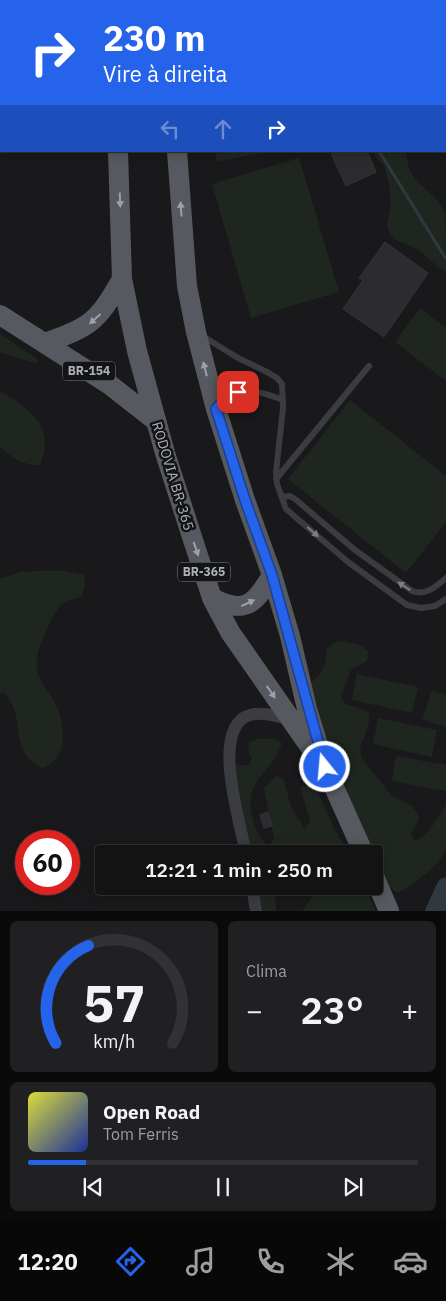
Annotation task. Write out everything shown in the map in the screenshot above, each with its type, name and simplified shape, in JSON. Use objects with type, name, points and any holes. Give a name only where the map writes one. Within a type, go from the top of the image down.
[{"type":"main road","name":"RODOVIA BR-365","points":[[118,152],[122,279],[137,352],[156,421],[212,598],[230,632],[325,767]]},
{"type":"main road","name":"RODOVIA BR-365","points":[[177,152],[187,286],[196,332],[216,409],[245,500],[272,575],[325,767],[360,845]]},
{"type":"main road","points":[[45,342],[73,332],[96,319],[122,279]]},
{"type":"main road","name":"BR-154","points":[[0,315],[110,385],[156,421]]},
{"type":"main road","name":"BR-365","points":[[212,598],[229,606],[243,606],[257,597],[272,575]]},
{"type":"main road","points":[[382,895],[389,911]]},
{"type":"street","points":[[244,845],[233,795],[229,751],[232,732],[240,720],[253,714],[292,720]]},
{"type":"street","points":[[253,895],[256,911]]},
{"type":"lane","points":[[196,332],[238,358],[277,378],[282,384],[283,400],[276,479],[282,502],[286,509],[348,562],[407,605],[422,608],[435,606],[446,599]]},
{"type":"lane","points":[[276,479],[369,366]]},
{"type":"lane","points":[[216,409],[229,396],[250,390],[283,400]]},
{"type":"lane","points":[[282,497],[290,496],[295,499],[355,550],[412,592],[423,594],[432,590],[446,578]]},
{"type":"shaded area","points":[[215,152],[266,152],[217,162]]},
{"type":"shaded area","points":[[373,152],[406,152],[411,172],[416,180],[440,203],[445,212],[446,271],[439,268],[419,250],[394,239],[389,232],[387,223],[391,205],[389,183],[384,166]]},
{"type":"shaded area","points":[[299,158],[339,292],[251,318],[212,184]]},
{"type":"shaded area","points":[[420,308],[446,328],[446,381],[395,342]]},
{"type":"shaded area","points":[[0,334],[39,362],[34,363],[0,352]]},
{"type":"shaded area","points":[[0,391],[30,412],[42,429],[45,439],[40,465],[28,464],[18,460],[0,446]]},
{"type":"shaded area","points":[[350,400],[446,476],[446,522],[406,573],[288,479]]},
{"type":"shaded area","points":[[66,571],[84,575],[85,584],[81,597],[64,603],[58,609],[38,651],[38,674],[56,705],[63,732],[63,741],[57,757],[43,768],[32,761],[25,753],[11,702],[4,693],[0,693],[0,579],[20,572]]},
{"type":"shaded area","points":[[344,641],[362,646],[369,652],[367,661],[351,670],[341,696],[345,704],[369,713],[369,723],[360,748],[361,757],[391,795],[410,805],[416,811],[419,819],[411,834],[415,841],[425,835],[437,820],[446,804],[446,847],[444,854],[426,873],[398,893],[388,886],[383,878],[383,845],[368,845],[345,788],[308,686],[322,671],[327,648],[336,642]]},
{"type":"shaded area","points":[[357,674],[418,687],[412,713],[352,700]]},
{"type":"shaded area","points":[[432,690],[446,695],[446,727],[422,719]]},
{"type":"shaded area","points":[[378,718],[437,730],[432,757],[373,744]]},
{"type":"shaded area","points":[[257,739],[274,739],[282,743],[272,763],[254,786],[251,795],[250,806],[253,820],[260,837],[269,845],[246,845],[232,762],[240,765],[249,765],[252,758],[248,750],[249,742]]},
{"type":"shaded area","points":[[396,756],[446,765],[446,791],[392,781]]},
{"type":"shaded area","points":[[276,776],[284,780],[291,807],[305,829],[310,821],[300,787],[309,785],[316,788],[344,845],[269,845],[274,838],[264,788]]},
{"type":"shaded area","points":[[255,895],[274,895],[276,911],[259,911]]},
{"type":"shaded area","points":[[312,895],[368,895],[376,911],[302,911]]},
{"type":"building","points":[[330,152],[367,152],[376,172],[346,186]]},
{"type":"building","points":[[385,242],[428,273],[384,337],[343,309],[363,280],[359,278]]},
{"type":"building","points":[[268,812],[272,826],[264,828],[260,815]]},
{"type":"waterway","points":[[380,152],[446,259]]},
{"type":"waterway","points":[[435,911],[446,887]]},
{"type":"route","points":[[238,392],[224,400],[216,409],[245,500],[272,575],[290,636],[307,709],[325,767]]}]
